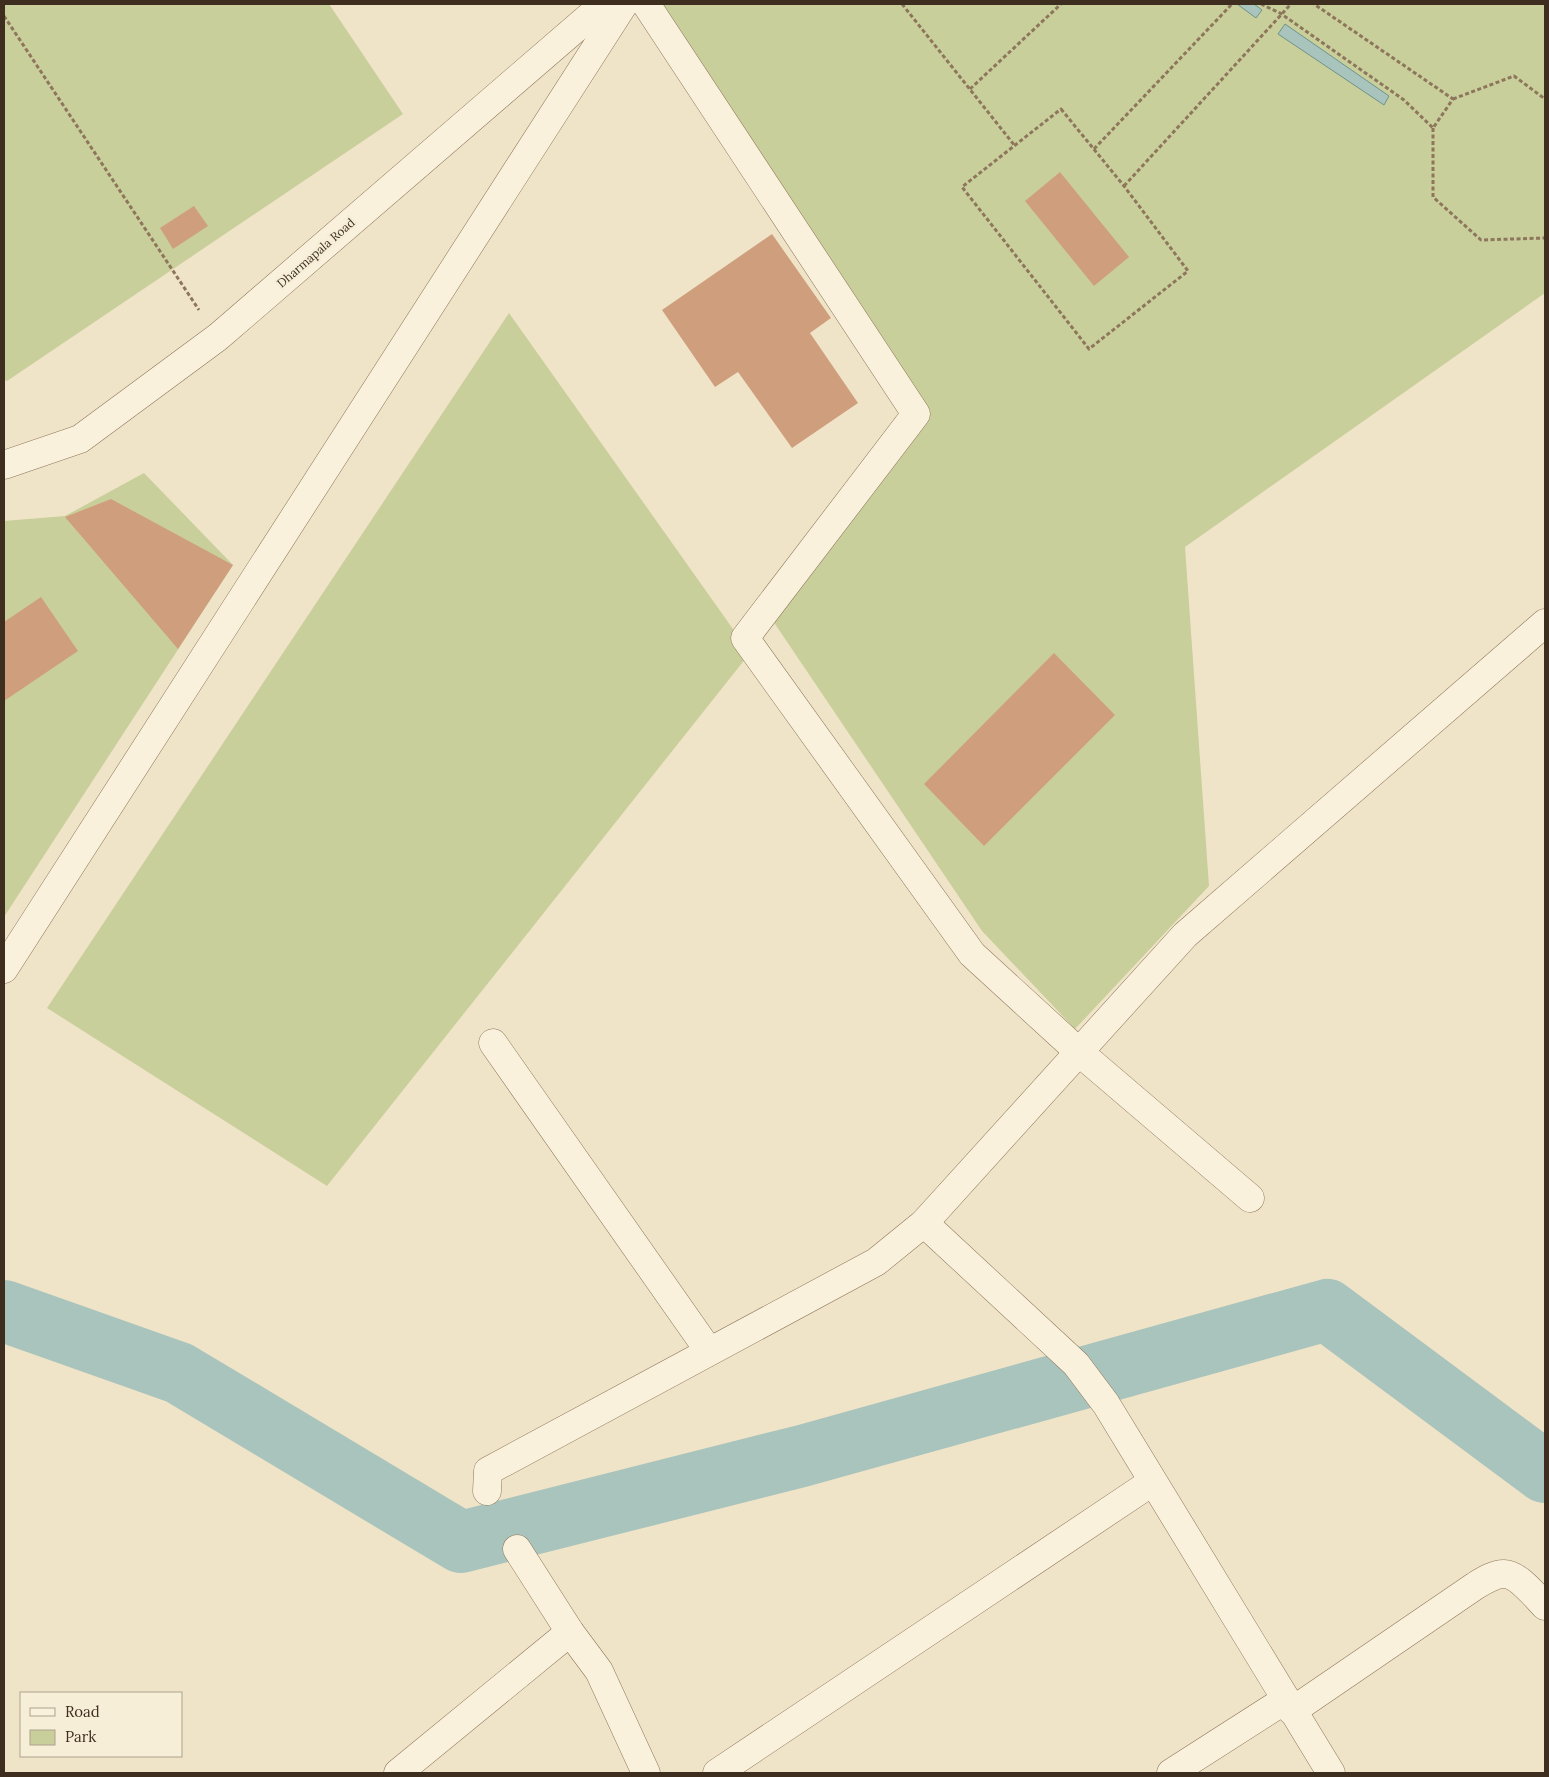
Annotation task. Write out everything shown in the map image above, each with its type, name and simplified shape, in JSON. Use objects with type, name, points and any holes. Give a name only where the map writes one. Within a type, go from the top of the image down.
[{"type":"street","name":"Dharmapala Road","points":[[4,466],[80,440],[218,338],[604,4]]},
{"type":"street","points":[[4,969],[624,4]]},
{"type":"street","points":[[646,4],[916,414],[745,638],[972,954],[1079,1052],[1250,1198]]},
{"type":"street","points":[[487,1492],[488,1471],[876,1262],[924,1223],[1185,935],[1545,624]]},
{"type":"street","points":[[494,1043],[710,1351]]},
{"type":"street","points":[[924,1223],[1076,1364],[1106,1404],[1331,1773]]},
{"type":"street","points":[[717,1773],[1152,1482]]},
{"type":"street","points":[[517,1549],[570,1632],[599,1671],[646,1773]]},
{"type":"street","points":[[1171,1773],[1289,1705],[1490,1578],[1504,1574],[1511,1576],[1524,1585],[1545,1606]]},
{"type":"street","points":[[398,1773],[570,1632]]},
{"type":"path","points":[[902,4],[1015,146]]},
{"type":"path","points":[[970,89],[1061,4]]},
{"type":"path","points":[[1094,150],[1232,4]]},
{"type":"path","points":[[1261,4],[1280,13],[1404,100],[1433,128]]},
{"type":"path","points":[[1124,186],[1280,13],[1291,4]]},
{"type":"path","points":[[1314,4],[1453,99]]},
{"type":"path","points":[[4,16],[218,338]]},
{"type":"path","points":[[1545,99],[1514,76],[1453,99],[1433,128],[1433,197],[1481,240],[1545,238]]},
{"type":"path","points":[[1061,109],[1094,150],[1124,186],[1188,271],[1089,348],[962,187],[1061,109]]},
{"type":"green space","points":[[4,4],[329,4],[403,114],[7,381],[4,380]]},
{"type":"green space","points":[[653,4],[1545,4],[1545,293],[1185,547],[1209,886],[1075,1029],[982,931],[773,621],[927,409]]},
{"type":"green space","points":[[509,313],[750,653],[327,1186],[47,1008]]},
{"type":"green space","points":[[144,473],[233,565],[4,917],[4,521],[65,516]]},
{"type":"water","points":[[1237,4],[1254,4],[1262,10],[1256,18]]},
{"type":"water","points":[[1285,24],[1389,96],[1384,105],[1278,34]]},
{"type":"building","points":[[1060,172],[1129,257],[1094,286],[1025,201]]},
{"type":"building","points":[[194,206],[208,226],[173,249],[160,228]]},
{"type":"building","points":[[772,234],[831,318],[810,333],[858,403],[792,448],[738,372],[715,387],[662,310]]},
{"type":"building","points":[[111,499],[233,565],[178,649],[65,517]]},
{"type":"building","points":[[41,597],[78,651],[4,701],[4,622]]},
{"type":"building","points":[[1054,653],[1115,715],[984,846],[924,784]]},
{"type":"waterway","points":[[4,1311],[179,1373],[461,1542],[802,1456],[1327,1310],[1545,1472]]}]
